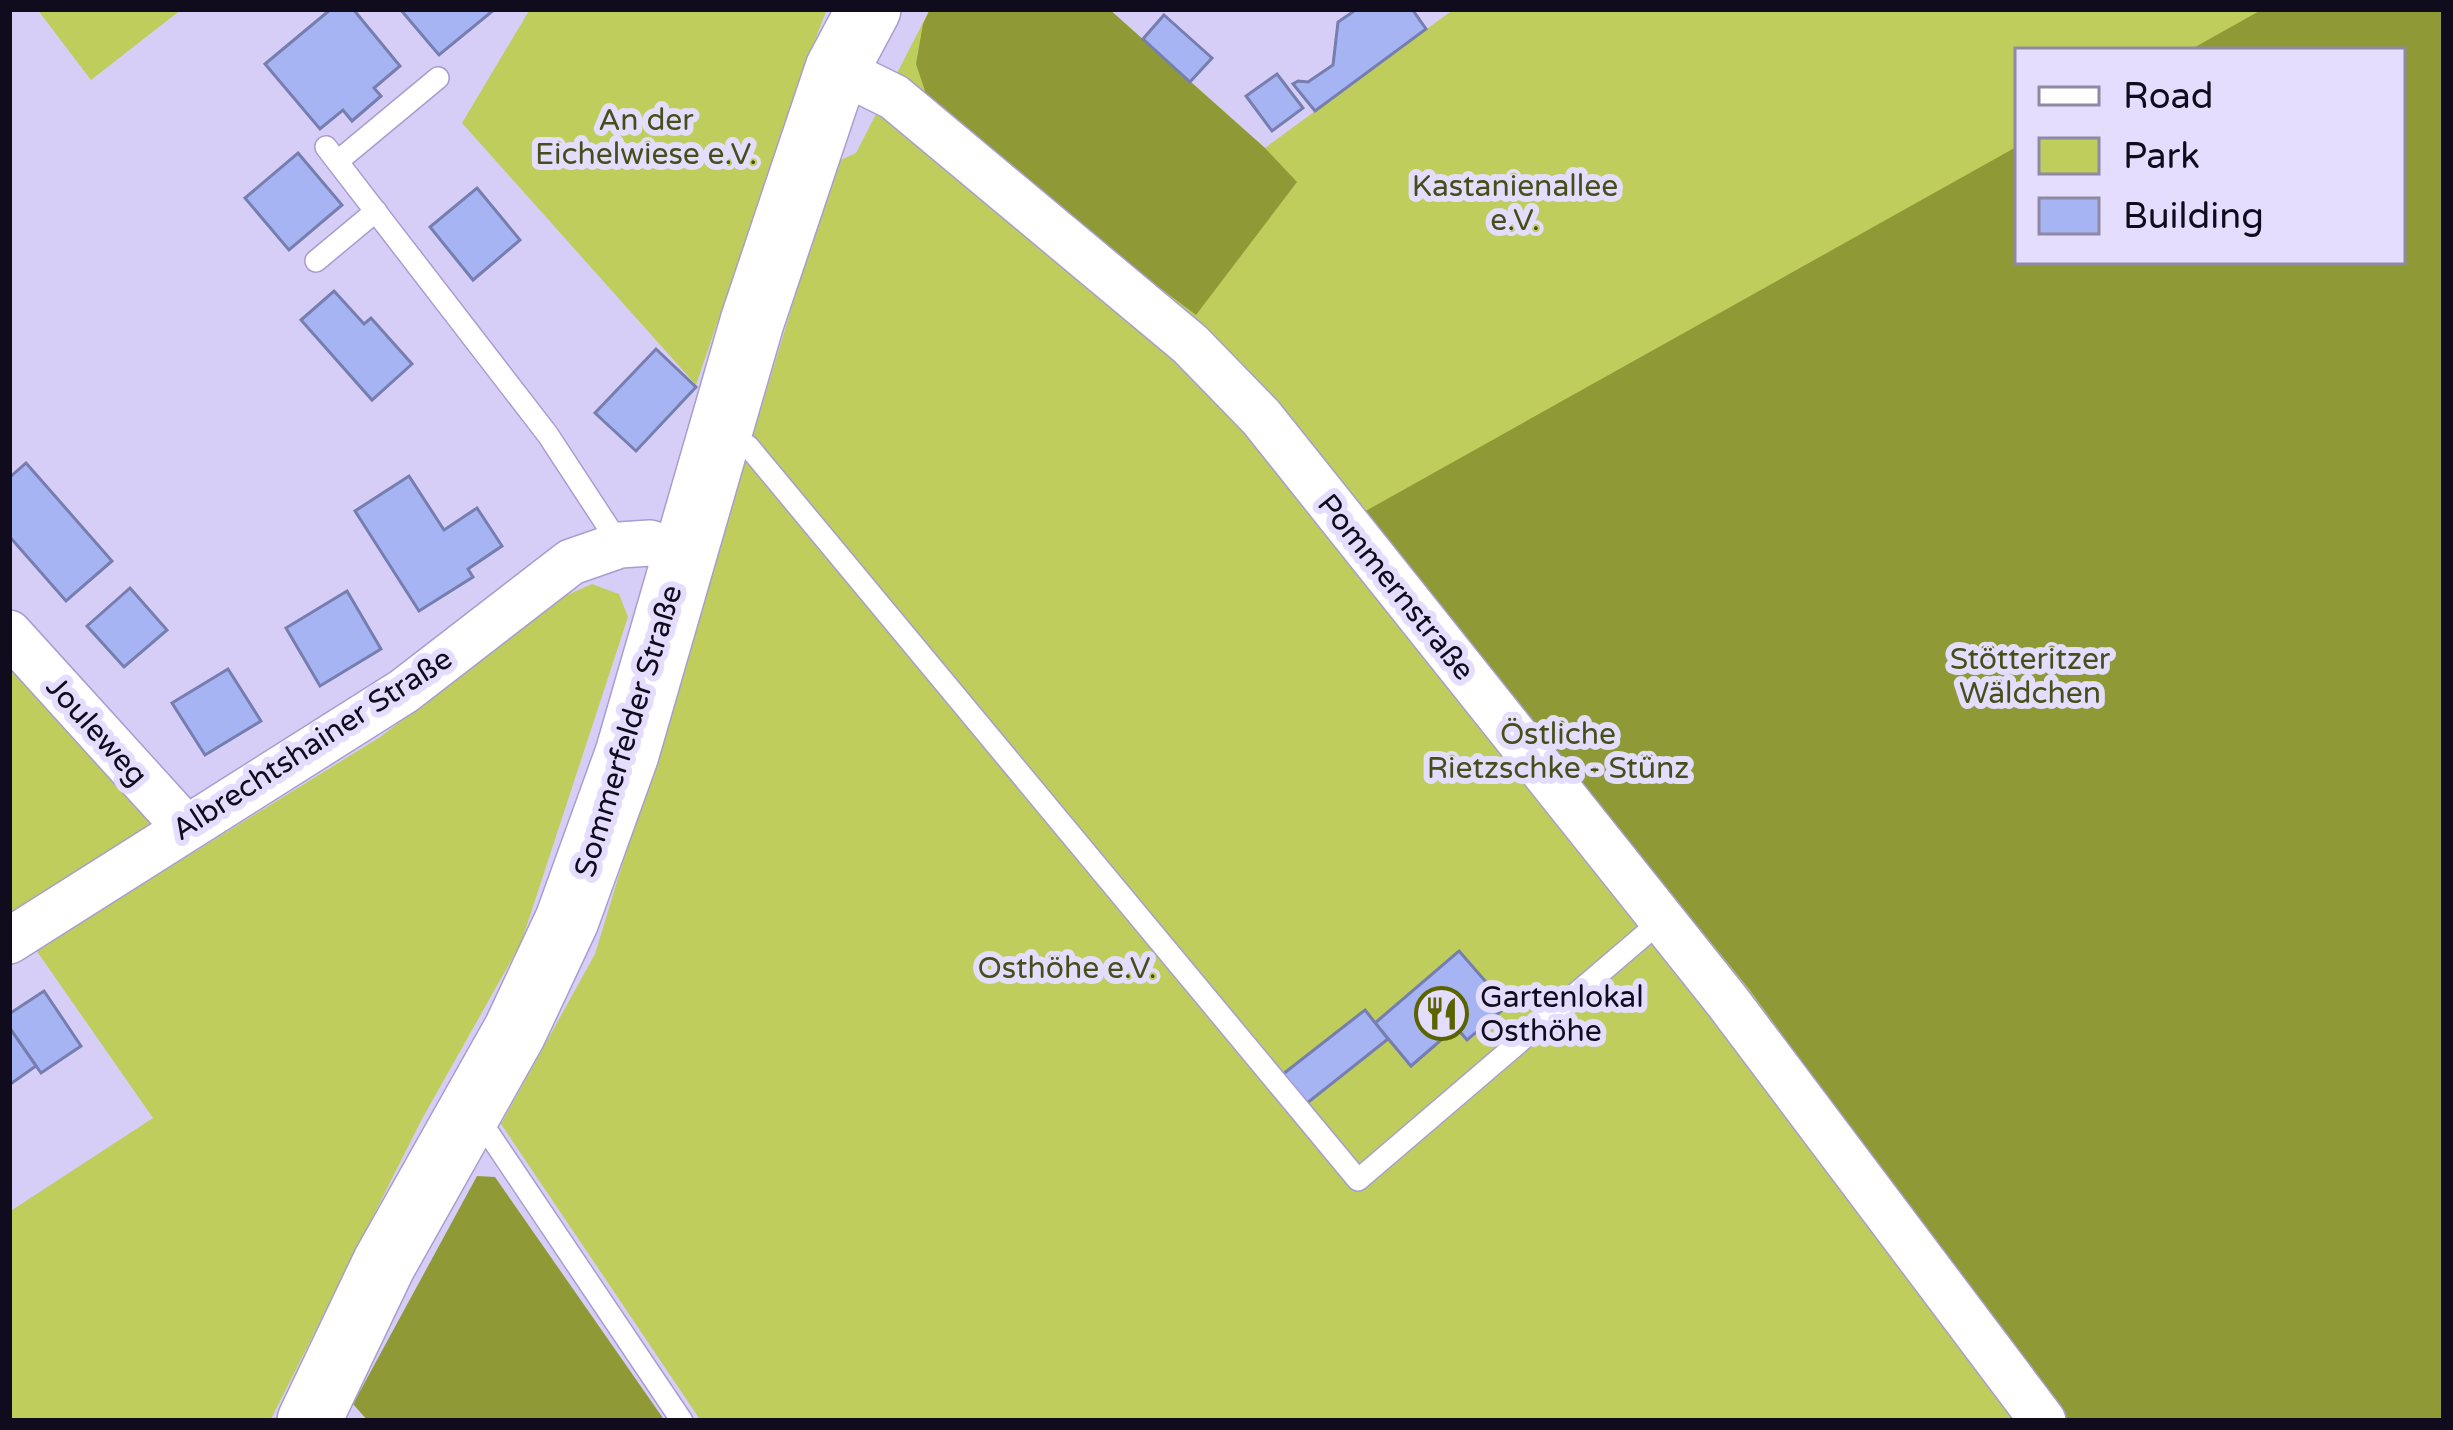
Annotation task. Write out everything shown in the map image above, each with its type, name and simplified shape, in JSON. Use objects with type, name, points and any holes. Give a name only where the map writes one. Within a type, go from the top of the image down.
[{"type":"main road","name":"Sommerfelder Straße","points":[[309,1421],[384,1264],[473,1110],[568,920],[627,754],[752,322],[837,69],[869,9]]},
{"type":"street","name":"Pommernstraße","points":[[837,69],[894,97],[1190,344],[1261,417],[1742,1020],[2043,1421]]},
{"type":"street","name":"Albrechtshainer Straße","points":[[9,941],[404,692],[571,562],[620,545],[650,544],[684,554]]},
{"type":"street","name":"Jouleweg","points":[[9,633],[185,827]]},
{"type":"lane","points":[[437,78],[332,154],[548,435],[620,545]]},
{"type":"lane","points":[[316,261],[376,211]]},
{"type":"lane","points":[[748,446],[1358,1180],[1662,920]]},
{"type":"lane","points":[[473,1110],[682,1421]]},
{"type":"green space","points":[[37,9],[182,9],[91,80]]},
{"type":"green space","name":"An der Eichelwiese e.V.","points":[[530,9],[827,9],[696,385],[462,123]]},
{"type":"green space","name":"Östliche Rietzschke - Stünz","points":[[930,9],[1109,9],[1265,148],[1454,9],[2444,9],[2444,1421],[701,1421],[501,1124],[595,954],[836,162],[856,153]]},
{"type":"green space","points":[[930,9],[1109,9],[1297,182],[1196,315],[966,142],[929,103],[916,64]]},
{"type":"green space","name":"Stötteritzer Wäldchen","points":[[2263,9],[2444,9],[2444,1421],[2064,1421],[1749,989],[1362,513],[2015,148],[2015,264],[2405,264],[2405,48],[2193,48]]},
{"type":"green space","points":[[592,584],[619,594],[628,617],[521,943],[422,1119],[270,1421],[9,1421],[9,1212],[153,1118],[36,950],[380,737],[565,596]]},
{"type":"green space","points":[[9,660],[158,821],[9,917]]},
{"type":"green space","points":[[477,1176],[495,1177],[665,1421],[368,1421],[353,1404]]},
{"type":"building","points":[[331,9],[353,9],[400,66],[374,88],[381,96],[352,121],[343,110],[320,129],[265,64]]},
{"type":"building","points":[[400,9],[495,9],[439,55]]},
{"type":"building","points":[[1357,9],[1412,9],[1426,29],[1315,111],[1293,84],[1308,82],[1333,65],[1338,22]]},
{"type":"building","points":[[1164,15],[1212,58],[1190,82],[1143,39]]},
{"type":"building","points":[[1277,74],[1303,108],[1272,131],[1246,96]]},
{"type":"building","points":[[298,153],[342,205],[289,250],[245,198]]},
{"type":"building","points":[[477,188],[520,240],[473,280],[430,227]]},
{"type":"building","points":[[334,291],[364,324],[371,318],[412,364],[372,400],[301,320]]},
{"type":"building","points":[[656,349],[696,387],[636,451],[595,413]]},
{"type":"building","points":[[26,463],[112,561],[66,601],[9,536],[9,478]]},
{"type":"building","points":[[409,476],[444,530],[477,508],[502,546],[468,569],[473,577],[419,611],[355,511]]},
{"type":"building","points":[[130,588],[167,630],[124,667],[87,626]]},
{"type":"building","points":[[347,591],[381,649],[320,686],[286,628]]},
{"type":"building","points":[[228,669],[261,721],[205,755],[172,703]]},
{"type":"building","name":"Gartenlokal Osthöhe","points":[[1459,951],[1507,1006],[1467,1040],[1456,1027],[1411,1066],[1375,1023]]},
{"type":"building","points":[[44,991],[81,1046],[41,1073],[9,1027],[9,1014]]},
{"type":"building","points":[[1365,1010],[1388,1039],[1306,1104],[1283,1074]]},
{"type":"building","points":[[9,1027],[36,1066],[9,1085]]},
{"type":"place","name":"Gartenlokal Osthöhe","points":[[1441,1014]]},
{"type":"park label","name":"Kastanienallee e.V.","points":[[1515,203]]},
{"type":"park label","name":"Osthöhe e.V.","points":[[1067,968]]}]
